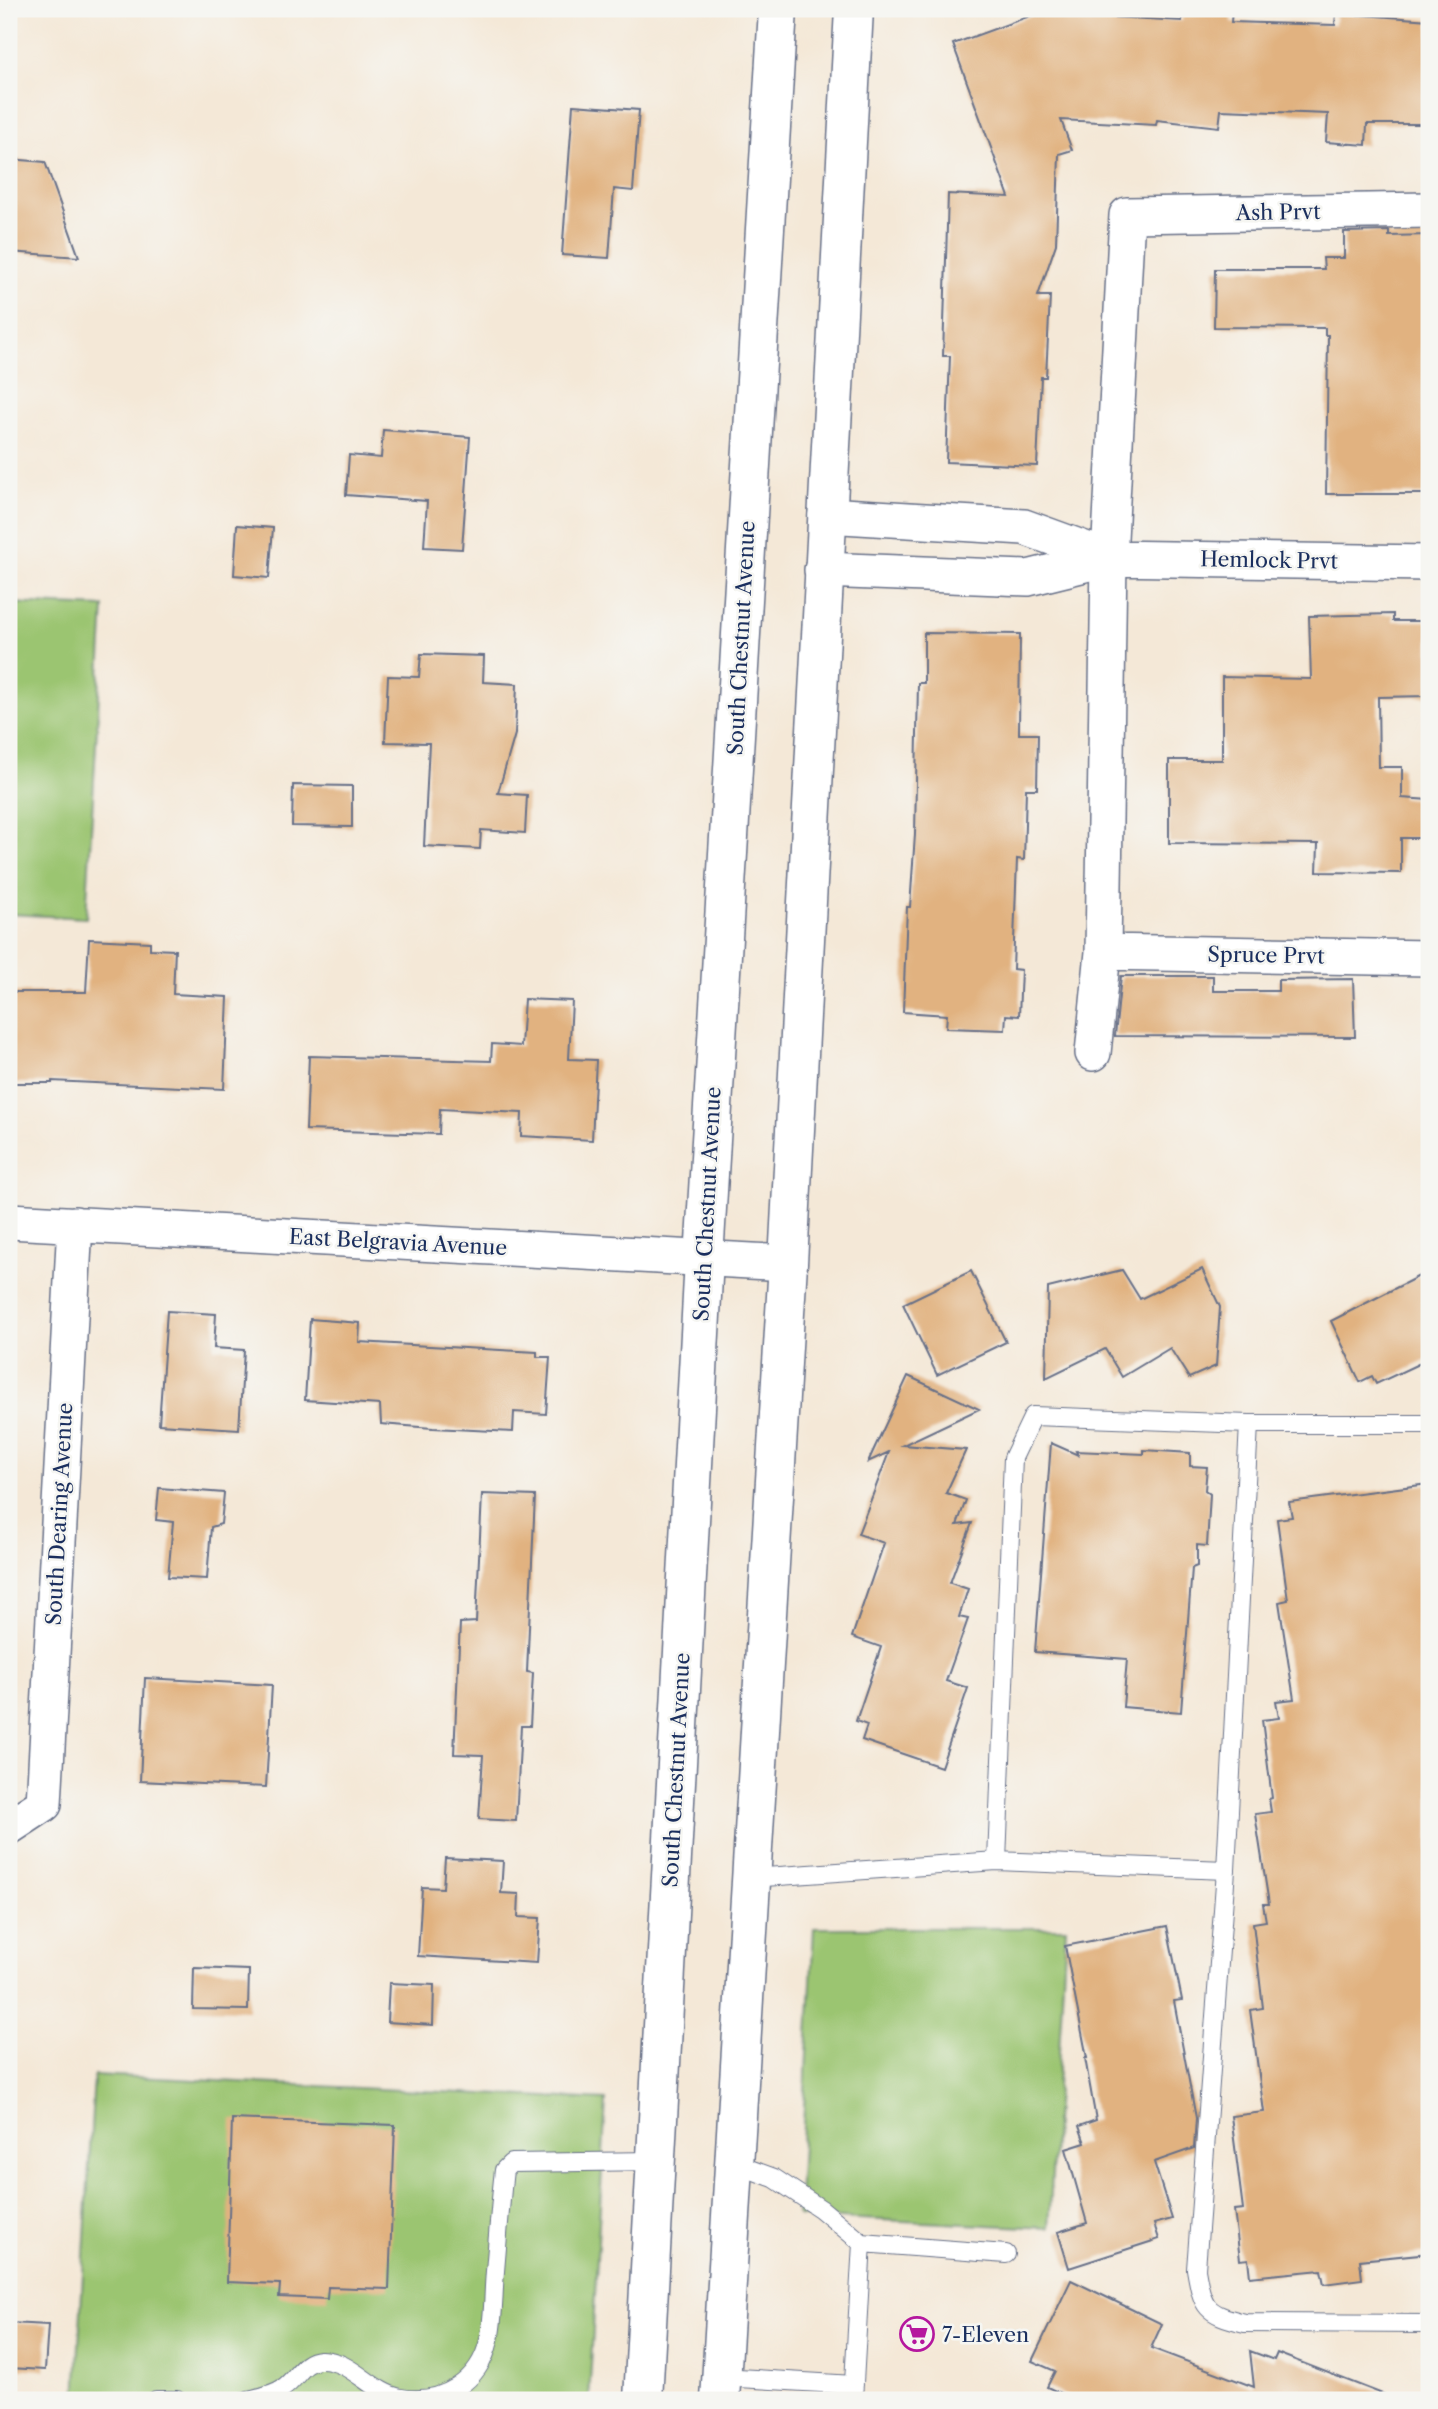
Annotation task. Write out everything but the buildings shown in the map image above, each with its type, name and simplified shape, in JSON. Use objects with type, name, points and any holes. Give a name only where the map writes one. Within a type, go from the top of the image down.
[{"type":"main road","name":"South Chestnut Avenue","points":[[643,2400],[704,1259],[778,9]]},
{"type":"main road","points":[[721,2388],[749,1878],[788,1263],[822,570],[854,9]]},
{"type":"street","name":"Ash Prvt","points":[[1109,558],[1127,215],[1429,210]]},
{"type":"street","name":"Hemlock Prvt","points":[[826,515],[1024,527],[1109,558]]},
{"type":"street","name":"Hemlock Prvt","points":[[822,570],[1028,578],[1109,558],[1429,563]]},
{"type":"street","points":[[1093,1053],[1103,952],[1109,558]]},
{"type":"street","name":"Spruce Prvt","points":[[1103,952],[1429,958]]},
{"type":"street","name":"East Belgravia Avenue","points":[[9,1221],[788,1263]]},
{"type":"street","name":"South Dearing Avenue","points":[[9,1827],[44,1804],[75,1224]]},
{"type":"lane","points":[[997,1861],[1013,1458],[1033,1416],[1249,1424],[1429,1424]]},
{"type":"lane","points":[[1249,1424],[1226,1870],[1196,2269],[1201,2297],[1215,2316],[1245,2323],[1429,2324]]},
{"type":"lane","points":[[749,1878],[997,1861],[1226,1870]]},
{"type":"lane","points":[[248,2400],[274,2393],[285,2387],[310,2361],[323,2360],[338,2363],[379,2390],[399,2398],[421,2399],[455,2392],[476,2369],[489,2342],[504,2170],[511,2163],[532,2160],[655,2161]]},
{"type":"lane","points":[[733,2162],[774,2178],[821,2209],[862,2243],[1006,2254]]},
{"type":"lane","points":[[721,2388],[853,2393],[862,2243]]},
{"type":"lane","points":[[156,2400],[177,2400]]},
{"type":"green space","points":[[9,603],[104,607],[86,918],[9,914]]},
{"type":"green space","points":[[814,1928],[1066,1928],[1049,2228],[798,2216]]},
{"type":"green space","points":[[94,2075],[606,2100],[589,2400],[76,2400]]},
{"type":"place","name":"7-Eleven","points":[[917,2334]]}]
